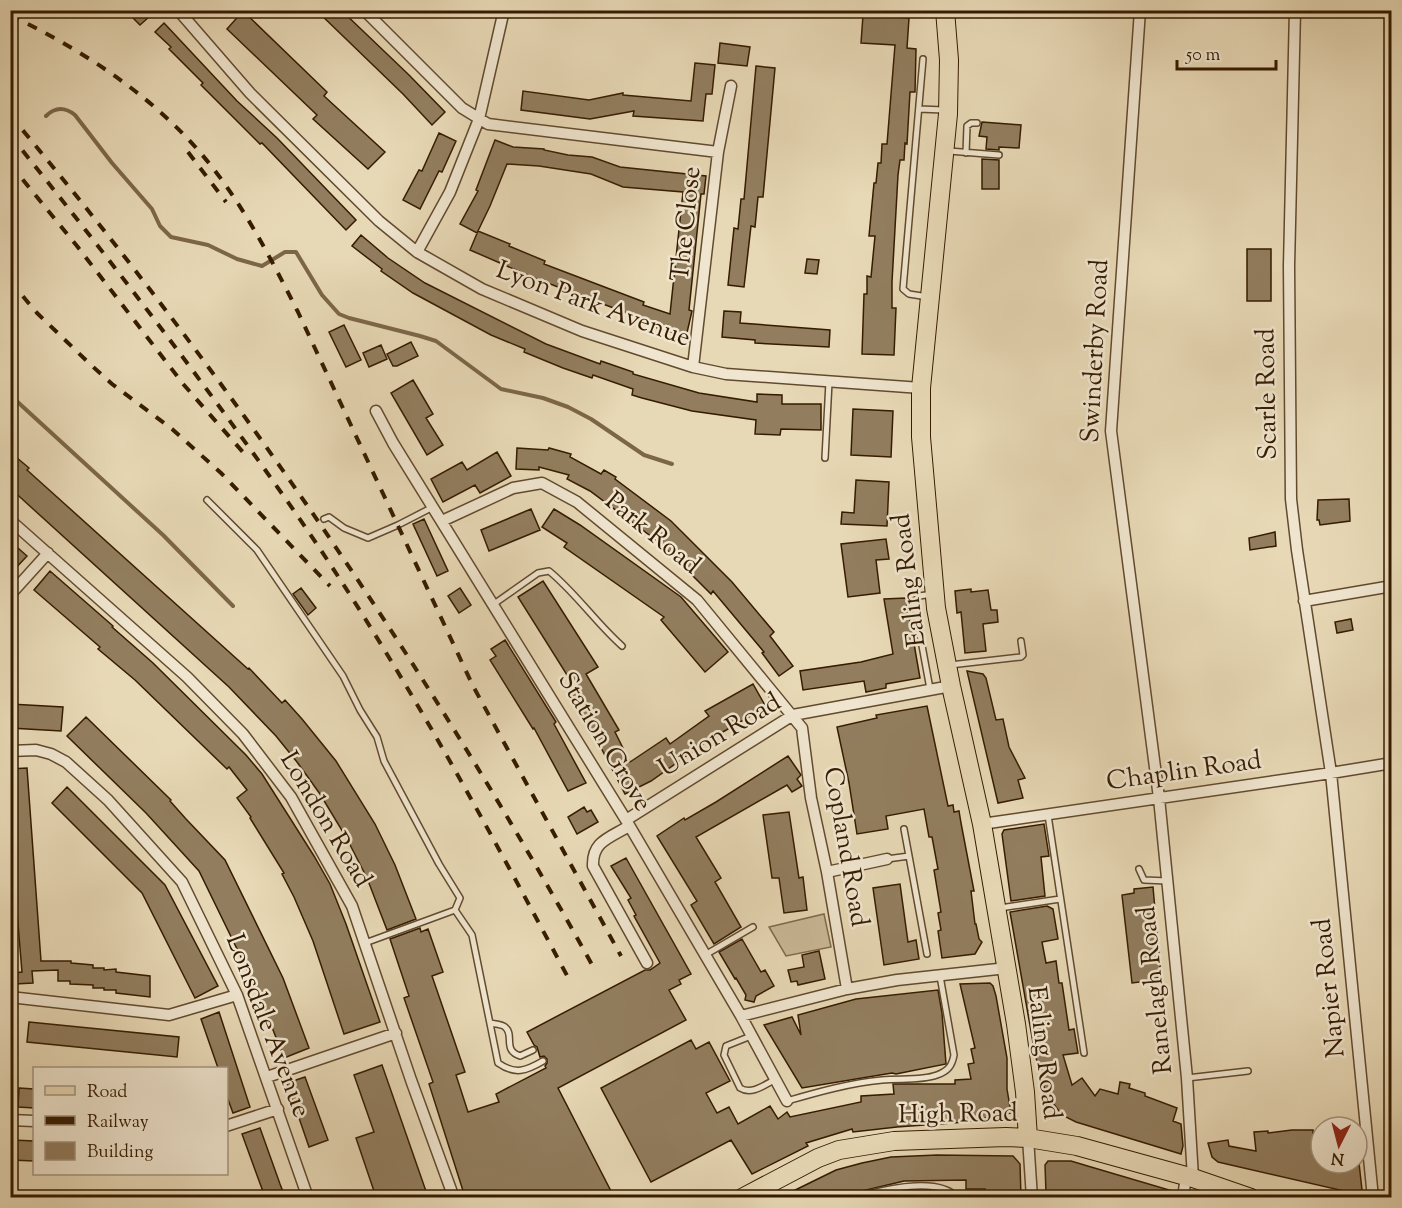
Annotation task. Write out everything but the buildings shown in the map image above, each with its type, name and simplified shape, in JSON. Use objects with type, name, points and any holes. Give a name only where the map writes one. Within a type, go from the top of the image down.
[{"type":"main road","name":"Ealing Road","points":[[945,10],[949,60],[948,111],[921,388],[921,437],[934,594],[951,686],[982,824],[1007,968],[1025,1092],[1028,1138]]},
{"type":"main road","name":"High Road","points":[[742,1197],[818,1158],[839,1150],[906,1140],[942,1138],[1028,1138],[1077,1146],[1190,1177],[1251,1197]]},
{"type":"street","name":"Lyon Park Avenue","points":[[178,10],[250,93],[379,221],[417,252],[482,290],[571,327],[693,367],[726,375],[921,388]]},
{"type":"street","points":[[364,10],[423,71],[462,108],[478,119],[496,126],[718,152]]},
{"type":"street","points":[[417,252],[450,192],[478,119],[504,10]]},
{"type":"street","name":"Swinderby Road","points":[[1140,10],[1110,431],[1159,798]]},
{"type":"street","name":"Scarle Road","points":[[1295,10],[1289,266],[1292,499],[1304,601],[1331,773]]},
{"type":"street","name":"The Close","points":[[693,367],[718,152],[731,86]]},
{"type":"street","name":"Station Grove","points":[[376,411],[627,823],[741,1016],[787,1101]]},
{"type":"street","name":"Park Road","points":[[442,521],[513,488],[542,483],[577,502],[697,600],[793,715]]},
{"type":"street","name":"London Road","points":[[10,520],[187,677],[243,734],[291,797],[352,906],[454,1197]]},
{"type":"street","points":[[10,595],[48,553]]},
{"type":"street","points":[[1304,601],[1392,586]]},
{"type":"street","name":"Union Road","points":[[647,963],[593,866],[593,854],[596,847],[627,823],[793,715],[951,686]]},
{"type":"street","name":"Copland Road","points":[[793,715],[802,728],[812,798],[847,989]]},
{"type":"street","name":"Lonsdale Avenue","points":[[10,751],[36,750],[51,754],[66,762],[108,800],[182,882],[237,994],[308,1197]]},
{"type":"street","name":"Chaplin Road","points":[[982,824],[1392,763]]},
{"type":"street","name":"Napier Road","points":[[1331,773],[1373,1197]]},
{"type":"street","name":"Ranelagh Road","points":[[1159,798],[1187,1078],[1190,1177],[1183,1197]]},
{"type":"street","points":[[827,872],[887,860]]},
{"type":"street","points":[[741,1016],[847,989],[940,974],[1007,968]]},
{"type":"street","points":[[10,997],[169,1015],[237,994]]},
{"type":"street","points":[[267,1077],[396,1033]]},
{"type":"street","points":[[228,1125],[278,1109]]},
{"type":"street","points":[[10,1120],[33,1121]]},
{"type":"street","points":[[1028,1138],[1032,1197]]},
{"type":"lane","points":[[923,59],[903,289],[909,294],[930,297]]},
{"type":"lane","points":[[919,109],[948,111]]},
{"type":"lane","points":[[966,153],[967,126],[977,123]]},
{"type":"lane","points":[[944,150],[999,155]]},
{"type":"lane","points":[[825,458],[829,382]]},
{"type":"lane","points":[[207,500],[257,550],[344,676],[360,710],[377,737],[384,761],[439,864],[460,898],[455,910],[365,943]]},
{"type":"lane","points":[[324,519],[329,517],[344,528],[368,538],[433,507]]},
{"type":"lane","points":[[494,604],[538,573],[549,571],[622,646]]},
{"type":"lane","points":[[930,690],[914,602],[916,598],[934,594]]},
{"type":"lane","points":[[947,665],[1021,657],[1023,655],[1021,640]]},
{"type":"lane","points":[[1048,813],[1084,1053]]},
{"type":"lane","points":[[904,829],[927,954]]},
{"type":"lane","points":[[887,860],[909,856]]},
{"type":"lane","points":[[1139,869],[1144,880],[1168,882]]},
{"type":"lane","points":[[996,908],[1060,899]]},
{"type":"lane","points":[[455,910],[472,935],[498,1063],[512,1071],[524,1071],[543,1061]]},
{"type":"lane","points":[[705,955],[753,927]]},
{"type":"lane","points":[[787,1101],[850,1085],[882,1080],[925,1078],[949,1069],[954,1055],[940,974]]},
{"type":"lane","points":[[490,1023],[504,1026],[507,1029],[510,1050],[514,1054],[520,1056],[533,1050]]},
{"type":"lane","points":[[751,1036],[726,1046],[724,1051],[740,1088],[744,1091],[751,1091],[774,1080]]},
{"type":"lane","points":[[1187,1078],[1248,1071]]},
{"type":"lane","points":[[867,1194],[936,1185],[952,1191],[958,1197]]},
{"type":"shaded area","points":[[824,914],[831,947],[786,956],[769,927]]},
{"type":"waterway","points":[[46,116],[60,109],[75,115],[152,209],[160,226],[171,237],[208,245],[237,259],[262,266],[285,252],[296,252],[322,295],[339,314],[436,341],[501,389],[543,398],[568,407],[591,419],[644,455],[672,464]]},
{"type":"waterway","points":[[10,395],[163,535],[233,606]]},
{"type":"railway","points":[[10,15],[87,57],[157,109],[198,150],[240,207],[265,248],[298,312],[473,686],[621,956]]},
{"type":"railway","points":[[10,115],[172,318],[249,422],[323,529],[464,746],[595,970]]},
{"type":"railway","points":[[10,135],[193,370],[335,571],[441,745],[571,983]]},
{"type":"railway","points":[[188,152],[226,202]]},
{"type":"railway","points":[[10,164],[77,246],[184,385],[248,458]]},
{"type":"railway","points":[[10,281],[37,313],[91,365],[112,384],[172,429],[221,473],[330,586]]}]
